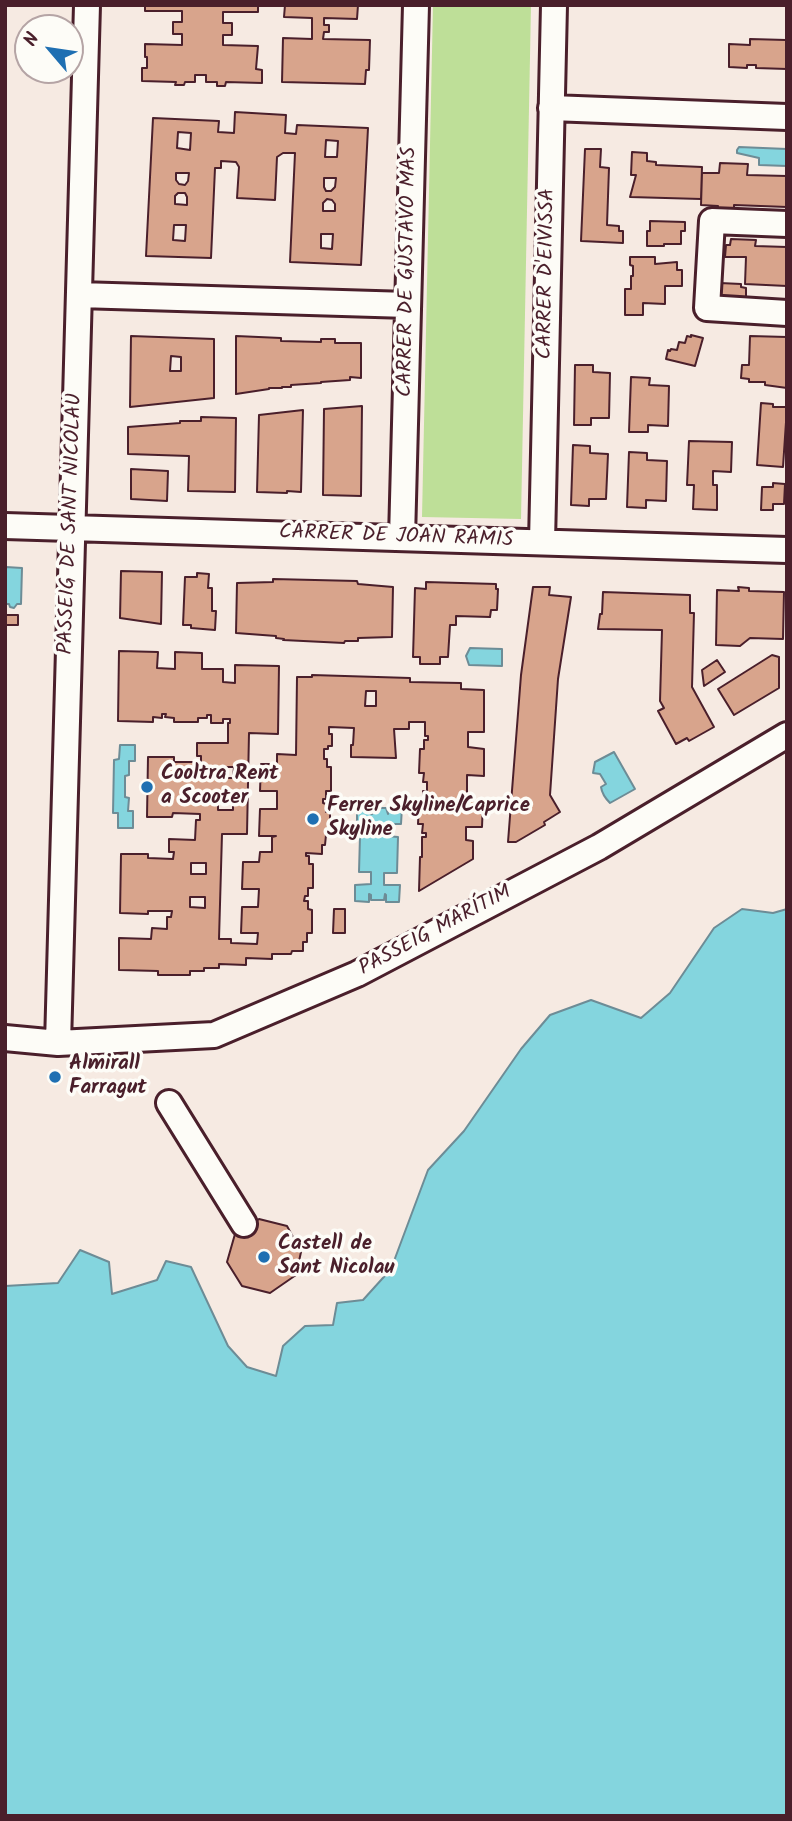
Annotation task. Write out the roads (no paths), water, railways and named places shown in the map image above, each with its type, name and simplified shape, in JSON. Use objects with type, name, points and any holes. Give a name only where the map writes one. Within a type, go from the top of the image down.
[{"type":"street","name":"PASSEIG DE SANT NICOLAU","points":[[58,1043],[87,5]]},
{"type":"street","name":"CARRER DE GUSTAVO MAS","points":[[402,538],[415,5]]},
{"type":"street","name":"CARRER D'EIVISSA","points":[[541,542],[554,5]]},
{"type":"street","points":[[551,108],[787,117]]},
{"type":"street","points":[[787,224],[712,221],[708,308],[787,313]]},
{"type":"street","points":[[79,295],[408,305]]},
{"type":"street","name":"CARRER DE JOAN RAMIS","points":[[5,527],[787,550]]},
{"type":"street","name":"PASSEIG MARÍTIM","points":[[5,1038],[58,1043],[214,1035],[356,974],[599,847],[787,735]]},
{"type":"street","points":[[169,1103],[244,1224]]},
{"type":"water","points":[[739,147],[787,149],[787,166],[759,165],[759,158],[737,153]]},
{"type":"water","points":[[6,567],[22,568],[21,604],[14,608],[5,604]]},
{"type":"water","points":[[470,648],[502,649],[502,666],[469,665],[466,656]]},
{"type":"water","points":[[120,745],[135,745],[135,761],[129,761],[129,775],[125,776],[125,797],[129,798],[128,811],[133,811],[133,828],[118,828],[118,813],[113,813],[114,760],[119,759]]},
{"type":"water","points":[[614,752],[635,789],[610,803],[601,789],[606,784],[600,774],[593,773],[595,762]]},
{"type":"water","points":[[357,807],[371,807],[371,814],[373,808],[386,808],[388,814],[388,807],[402,807],[401,824],[386,824],[386,836],[398,837],[397,873],[384,873],[384,885],[400,885],[399,902],[386,902],[385,894],[384,900],[371,900],[369,894],[369,902],[355,901],[355,885],[371,884],[371,872],[359,872],[360,836],[372,836],[372,823],[357,823]]},
{"type":"water","points":[[742,909],[773,913],[787,909],[787,1816],[5,1816],[5,1286],[58,1283],[80,1250],[109,1262],[112,1294],[157,1280],[166,1261],[191,1267],[228,1346],[247,1367],[276,1376],[283,1346],[305,1326],[333,1325],[337,1303],[363,1300],[391,1269],[428,1170],[464,1131],[521,1049],[550,1015],[591,1000],[641,1018],[670,993],[714,928]]},
{"type":"place","name":"Cooltra Rent a Scooter","points":[[147,787]]},
{"type":"place","name":"Ferrer Skyline/Caprice Skyline","points":[[313,819]]},
{"type":"place","name":"Almirall Farragut","points":[[55,1077]]},
{"type":"place","name":"Castell de Sant Nicolau","points":[[264,1257]]}]
